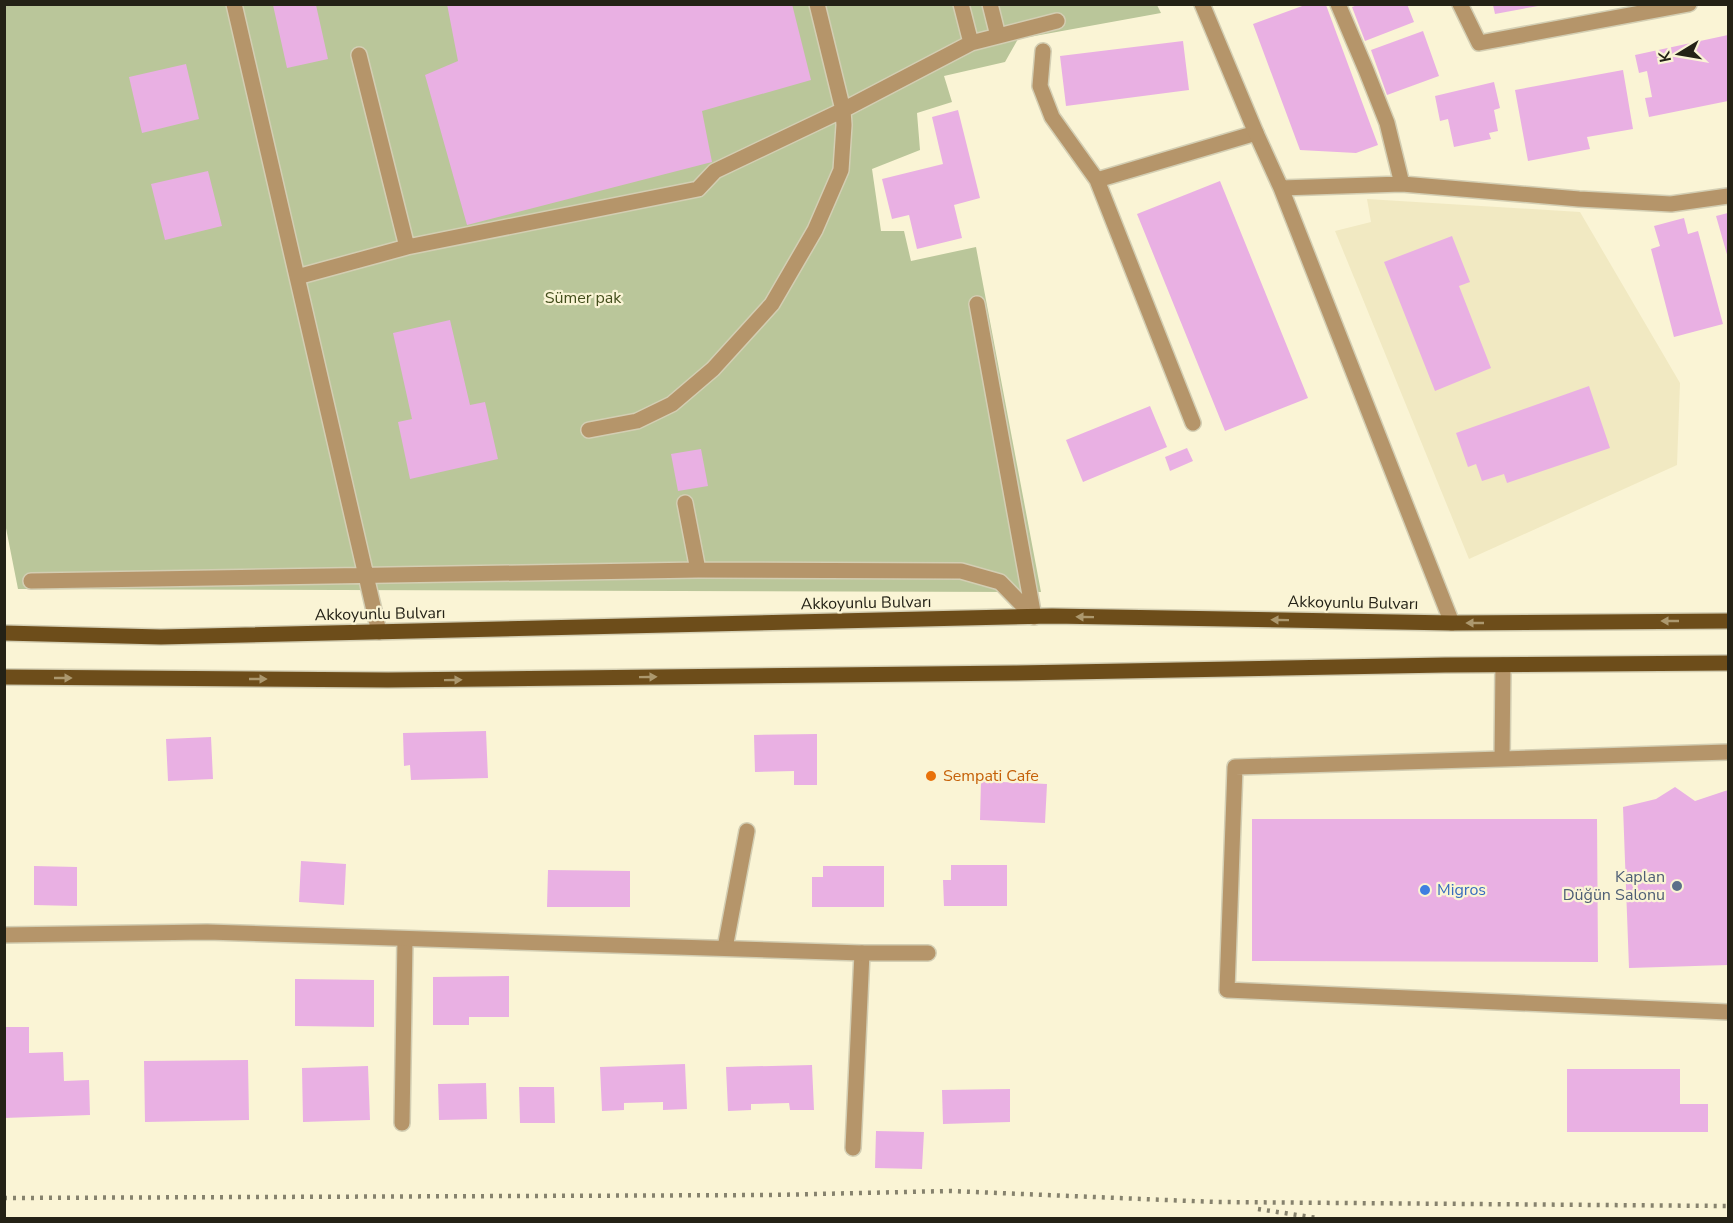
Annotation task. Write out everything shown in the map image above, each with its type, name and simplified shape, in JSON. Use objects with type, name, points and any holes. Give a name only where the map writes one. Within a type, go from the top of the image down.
[{"type":"main road","name":"Akkoyunlu Bulvarı","points":[[4,633],[161,637],[1034,616],[1452,623],[1728,621]]},
{"type":"main road","points":[[4,677],[388,680],[1015,673],[1503,664],[1728,663]]},
{"type":"street","points":[[234,4],[379,632]]},
{"type":"street","points":[[589,430],[637,421],[672,404],[713,369],[772,304],[815,230],[842,170],[844,125],[843,110],[817,4]]},
{"type":"street","points":[[961,4],[971,43]]},
{"type":"street","points":[[990,4],[998,36]]},
{"type":"street","points":[[1202,4],[1281,188],[1452,623]]},
{"type":"street","points":[[1338,4],[1387,123],[1402,184]]},
{"type":"street","points":[[1460,4],[1479,42],[1689,4]]},
{"type":"street","points":[[297,277],[407,246],[698,189],[715,171],[843,110],[971,43],[1057,21]]},
{"type":"street","points":[[1043,51],[1040,86],[1052,117],[1097,180],[1193,423]]},
{"type":"street","points":[[359,55],[407,246]]},
{"type":"street","points":[[1097,180],[1256,133]]},
{"type":"street","points":[[1281,188],[1402,184],[1579,199],[1671,204],[1728,196]]},
{"type":"street","points":[[977,304],[1034,616]]},
{"type":"street","points":[[685,503],[698,570]]},
{"type":"street","points":[[31,581],[698,570],[961,571],[1000,582],[1034,616]]},
{"type":"street","points":[[1502,759],[1503,664]]},
{"type":"street","points":[[1728,752],[1235,767],[1227,990],[1728,1012]]},
{"type":"street","points":[[725,948],[747,831]]},
{"type":"street","points":[[4,935],[207,932],[861,953],[928,953]]},
{"type":"street","points":[[402,1123],[405,939]]},
{"type":"street","points":[[853,1148],[861,953]]},
{"type":"shaded area","points":[[1367,199],[1580,212],[1680,383],[1677,465],[1469,559],[1335,231],[1371,222]]},
{"type":"green space","name":"Sümer pak","points":[[4,5],[1157,5],[1161,13],[1018,39],[1005,62],[944,76],[952,102],[917,113],[920,150],[872,169],[881,231],[904,231],[911,261],[976,247],[1041,592],[18,589],[4,518]]},
{"type":"building","points":[[447,4],[792,4],[811,80],[702,111],[712,162],[467,225],[425,75],[458,61]]},
{"type":"building","points":[[1360,4],[1407,4],[1414,22],[1365,41],[1352,7]]},
{"type":"building","points":[[273,5],[316,5],[328,59],[287,68]]},
{"type":"building","points":[[1305,5],[1326,5],[1378,145],[1356,153],[1300,150],[1253,24]]},
{"type":"building","points":[[1493,5],[1538,5],[1538,6],[1495,14]]},
{"type":"building","points":[[1423,31],[1439,76],[1387,95],[1371,50]]},
{"type":"building","points":[[1728,35],[1728,101],[1649,117],[1645,98],[1652,97],[1647,71],[1639,73],[1635,55]]},
{"type":"building","points":[[1183,41],[1189,90],[1066,106],[1060,56]]},
{"type":"building","points":[[186,64],[199,119],[142,133],[129,77]]},
{"type":"building","points":[[1623,70],[1633,129],[1587,137],[1590,149],[1528,161],[1515,90]]},
{"type":"building","points":[[1494,82],[1500,108],[1494,110],[1498,131],[1489,133],[1491,139],[1454,147],[1448,119],[1440,121],[1435,96]]},
{"type":"building","points":[[958,110],[980,198],[954,205],[962,238],[917,249],[909,215],[892,219],[882,179],[943,164],[932,117]]},
{"type":"building","points":[[208,171],[222,226],[165,240],[151,184]]},
{"type":"building","points":[[1220,181],[1308,398],[1225,431],[1137,214]]},
{"type":"building","points":[[1728,213],[1728,258],[1716,216]]},
{"type":"building","points":[[1684,218],[1688,234],[1698,231],[1723,324],[1674,337],[1651,249],[1660,246],[1654,226]]},
{"type":"building","points":[[1452,236],[1470,282],[1459,286],[1491,368],[1435,391],[1384,262]]},
{"type":"building","points":[[450,320],[470,405],[485,402],[498,459],[410,479],[398,422],[412,419],[393,333]]},
{"type":"building","points":[[1589,386],[1610,448],[1507,483],[1504,474],[1482,481],[1476,464],[1468,467],[1456,433]]},
{"type":"building","points":[[1150,406],[1167,447],[1083,482],[1066,440]]},
{"type":"building","points":[[1187,448],[1193,461],[1170,471],[1165,457]]},
{"type":"building","points":[[701,449],[708,486],[678,491],[671,454]]},
{"type":"building","points":[[486,731],[488,778],[411,780],[410,765],[404,766],[403,733]]},
{"type":"building","points":[[817,734],[817,785],[794,785],[794,771],[755,772],[754,735]]},
{"type":"building","points":[[211,737],[213,779],[168,781],[166,739]]},
{"type":"building","points":[[981,781],[1047,784],[1045,823],[980,820]]},
{"type":"building","name":"Kaplan Düğün Salonu","points":[[1675,787],[1695,801],[1728,790],[1728,965],[1629,968],[1623,807],[1656,799]]},
{"type":"building","name":"Migros","points":[[1252,819],[1597,819],[1598,962],[1252,961]]},
{"type":"building","points":[[301,861],[346,864],[344,905],[299,902]]},
{"type":"building","points":[[951,865],[1007,865],[1007,906],[944,906],[943,880],[951,880]]},
{"type":"building","points":[[34,866],[77,867],[77,906],[34,905]]},
{"type":"building","points":[[823,866],[884,866],[884,907],[812,907],[812,877],[823,877]]},
{"type":"building","points":[[548,870],[630,871],[630,907],[547,907]]},
{"type":"building","points":[[509,976],[509,1017],[469,1017],[469,1025],[433,1025],[433,977]]},
{"type":"building","points":[[295,979],[374,980],[374,1027],[295,1026]]},
{"type":"building","points":[[4,1027],[29,1027],[29,1053],[63,1052],[64,1081],[89,1080],[90,1115],[4,1118]]},
{"type":"building","points":[[248,1060],[249,1120],[145,1122],[144,1061]]},
{"type":"building","points":[[685,1064],[687,1109],[663,1110],[663,1102],[624,1103],[624,1110],[602,1111],[600,1067]]},
{"type":"building","points":[[812,1065],[814,1110],[790,1110],[789,1103],[751,1104],[751,1110],[728,1111],[726,1067]]},
{"type":"building","points":[[368,1066],[370,1120],[303,1122],[302,1068]]},
{"type":"building","points":[[1567,1069],[1680,1069],[1680,1104],[1708,1104],[1708,1132],[1567,1132]]},
{"type":"building","points":[[486,1083],[487,1119],[439,1120],[438,1084]]},
{"type":"building","points":[[519,1087],[554,1087],[555,1123],[520,1123]]},
{"type":"building","points":[[1010,1089],[1010,1122],[943,1124],[942,1090]]},
{"type":"building","points":[[876,1131],[924,1132],[922,1169],[875,1168]]},
{"type":"railway","points":[[4,1198],[772,1195],[949,1191],[1216,1202],[1728,1206]]},
{"type":"railway","points":[[1258,1209],[1317,1218]]},
{"type":"place","name":"Sempati Cafe","points":[[931,776]]},
{"type":"place","name":"Kaplan Düğün Salonu","points":[[1677,886]]},
{"type":"place","name":"Migros","points":[[1425,890]]}]
